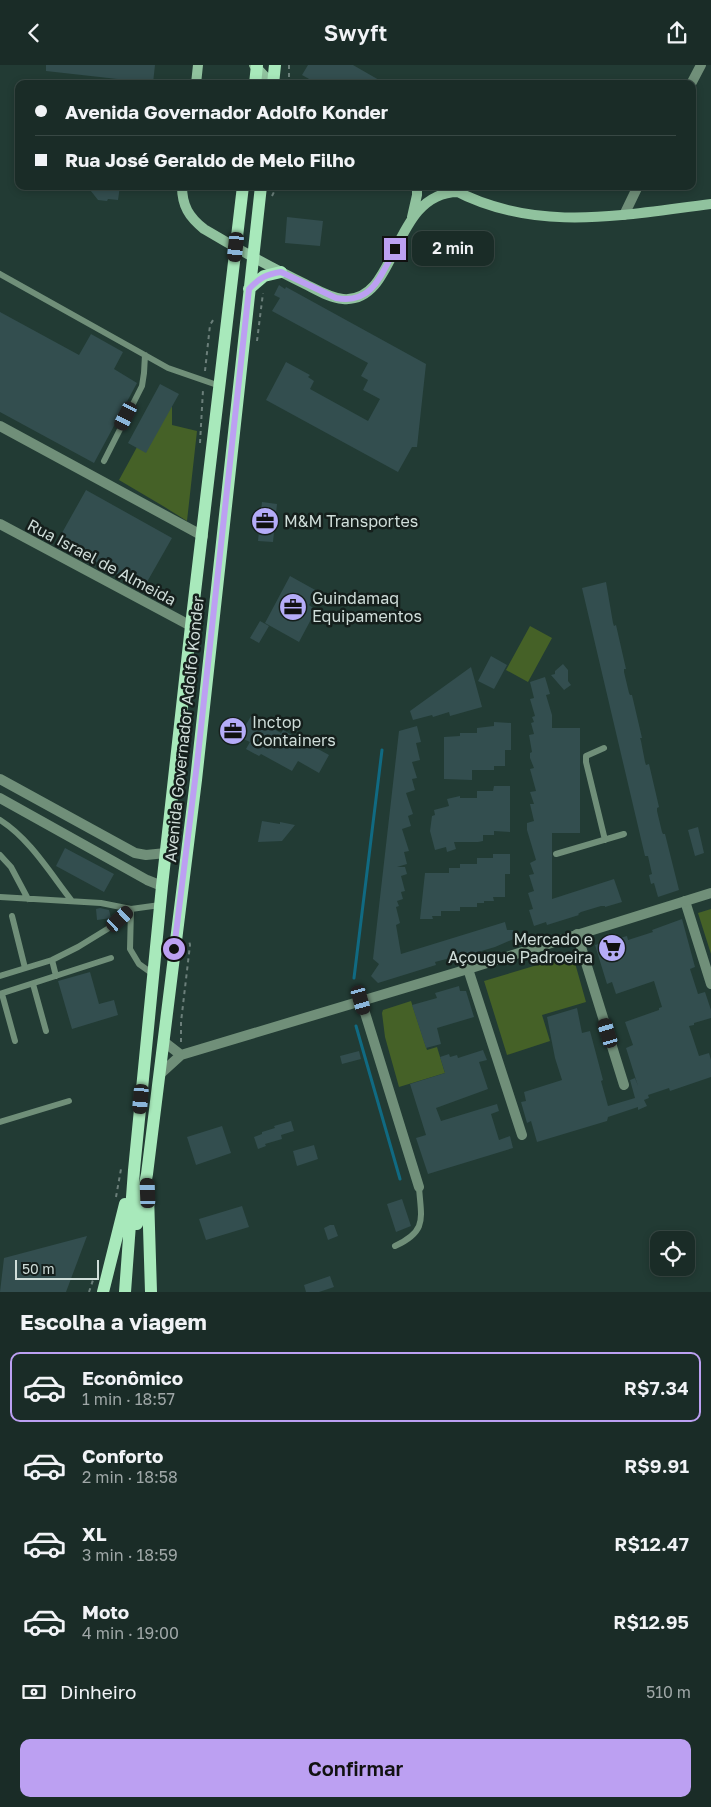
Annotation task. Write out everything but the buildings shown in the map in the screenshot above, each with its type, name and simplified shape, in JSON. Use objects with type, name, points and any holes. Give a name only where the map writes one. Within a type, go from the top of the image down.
[{"type":"main road","points":[[197,80],[199,65]]},
{"type":"main road","points":[[273,80],[275,65]]},
{"type":"main road","points":[[256,66],[268,80]]},
{"type":"main road","points":[[255,80],[256,66]]},
{"type":"main road","points":[[182,190],[186,209],[204,229],[281,272],[336,298],[344,299],[358,297],[370,291],[378,281],[412,218],[422,205],[442,193],[458,192]]},
{"type":"main road","name":"Avenida Governador Adolfo Konder","points":[[125,1292],[134,1170],[162,886],[243,190]]},
{"type":"main road","name":"Avenida Governador Adolfo Konder","points":[[127,1273],[147,1174],[196,780],[261,190]]},
{"type":"main road","points":[[412,218],[417,190]]},
{"type":"main road","points":[[455,190],[503,208],[548,217],[596,218],[711,204]]},
{"type":"main road","points":[[249,289],[260,278],[272,273],[281,272]]},
{"type":"main road","points":[[103,1292],[134,1170]]},
{"type":"main road","points":[[147,1174],[151,1292]]},
{"type":"street","points":[[693,80],[701,65]]},
{"type":"street","points":[[624,215],[636,190]]},
{"type":"street","points":[[0,426],[203,536]]},
{"type":"street","name":"Rua Israel de Almeida","points":[[0,524],[191,626]]},
{"type":"street","points":[[0,779],[135,853],[146,855],[166,853]]},
{"type":"street","points":[[0,798],[147,880],[162,886]]},
{"type":"street","points":[[159,1075],[181,1055],[468,969],[711,893]]},
{"type":"street","points":[[685,901],[711,983]]},
{"type":"street","points":[[577,934],[624,1085]]},
{"type":"street","points":[[468,969],[522,1135]]},
{"type":"street","points":[[361,1000],[419,1187]]},
{"type":"street","points":[[163,1041],[181,1055]]},
{"type":"lane","points":[[0,274],[168,368],[220,386]]},
{"type":"lane","points":[[104,461],[142,386],[145,355]]},
{"type":"lane","points":[[604,748],[586,756],[586,762],[605,840]]},
{"type":"lane","points":[[0,820],[13,828],[27,843],[72,901]]},
{"type":"lane","points":[[556,854],[624,834]]},
{"type":"lane","points":[[0,855],[11,867],[28,899]]},
{"type":"lane","points":[[0,897],[101,903],[131,909],[160,905]]},
{"type":"lane","points":[[0,976],[52,960],[78,947],[110,928],[131,909]]},
{"type":"lane","points":[[131,909],[130,949],[139,964],[153,975]]},
{"type":"lane","points":[[12,917],[25,968]]},
{"type":"lane","points":[[15,1041],[1,994],[111,958]]},
{"type":"lane","points":[[52,960],[56,976]]},
{"type":"lane","points":[[33,984],[46,1031]]},
{"type":"lane","points":[[0,1122],[69,1101]]},
{"type":"lane","points":[[395,1246],[409,1239],[417,1231],[422,1221],[419,1187]]},
{"type":"path","points":[[289,65],[289,80]]},
{"type":"path","points":[[272,196],[275,190]]},
{"type":"green space","points":[[172,406],[172,425],[197,431],[187,521],[119,480],[137,447]]},
{"type":"green space","points":[[530,626],[552,638],[528,682],[506,670]]},
{"type":"green space","points":[[711,909],[711,954],[698,913]]},
{"type":"green space","points":[[564,957],[575,963],[586,1002],[542,1015],[550,1041],[507,1055],[484,981]]},
{"type":"green space","points":[[411,1001],[427,1050],[437,1047],[445,1073],[399,1087],[385,1037],[382,1013],[383,1010]]},
{"type":"waterway","points":[[354,978],[382,750]]},
{"type":"waterway","points":[[356,1026],[400,1179]]},
{"type":"place","name":"M&M Transportes","points":[[265,521]]},
{"type":"place","name":"Guindamaq Equipamentos","points":[[293,607]]},
{"type":"place","name":"Inctop Containers","points":[[233,731]]},
{"type":"place","name":"Mercado e Açougue Padroeira","points":[[612,948]]},
{"type":"route","points":[[174,949],[197,764],[249,289],[260,278],[272,273],[281,272],[326,295],[351,299],[370,291],[378,281],[395,249]]}]
